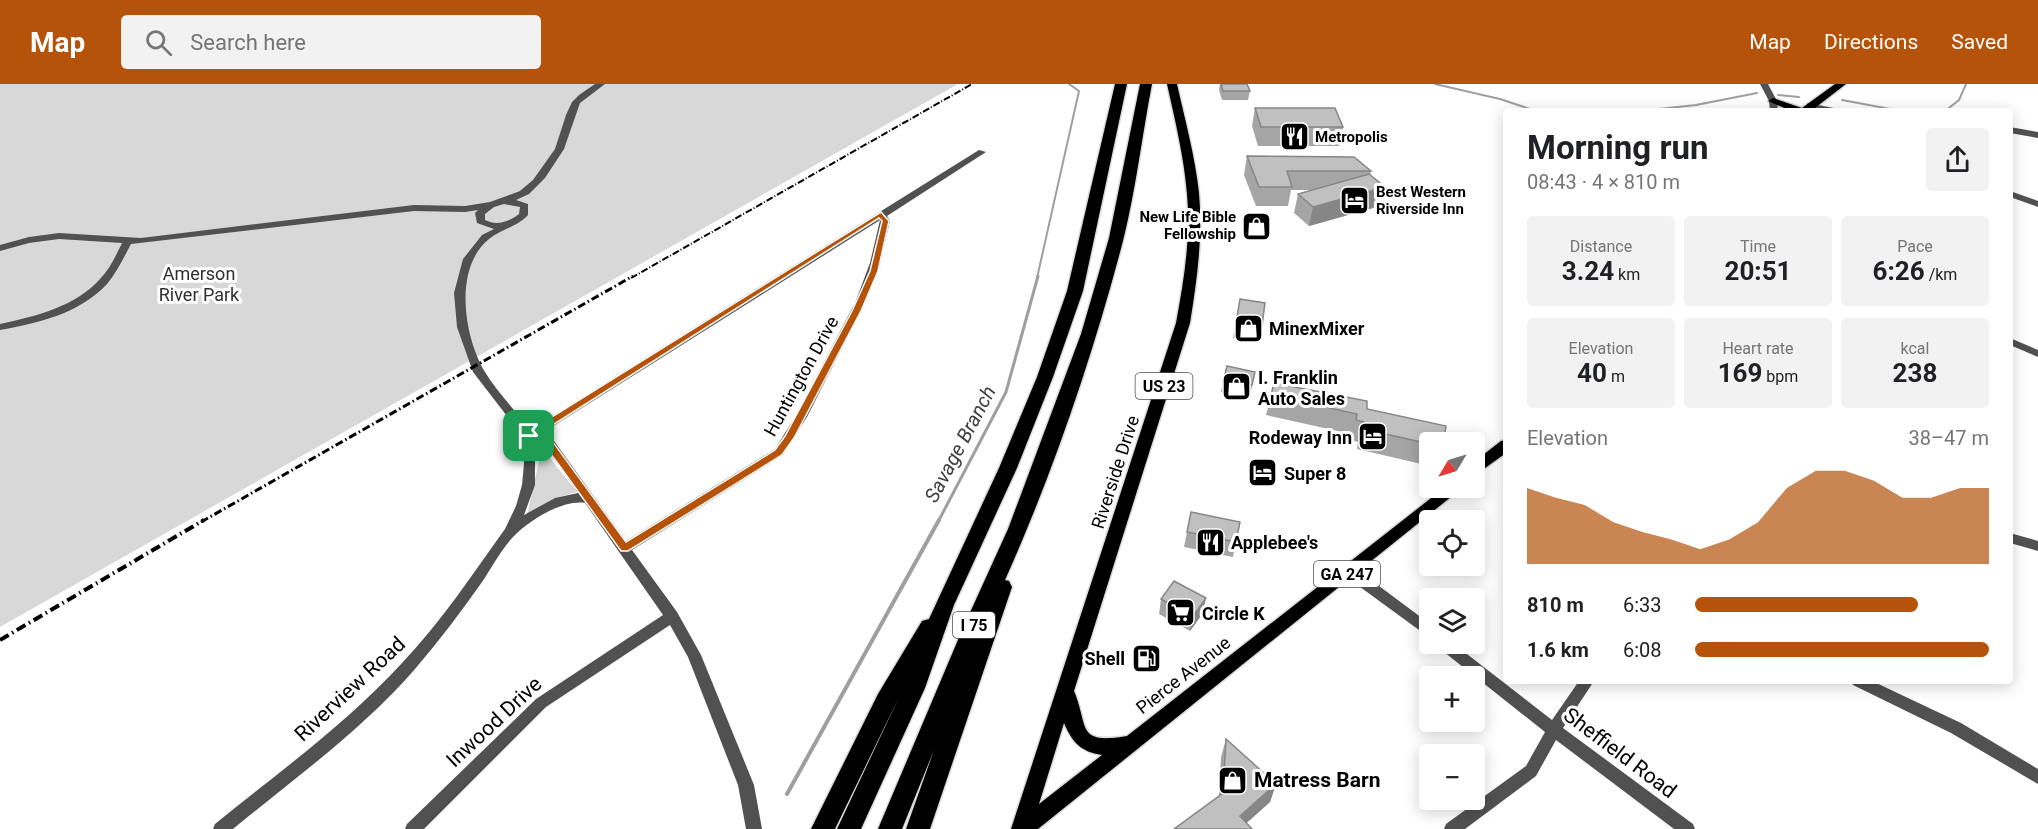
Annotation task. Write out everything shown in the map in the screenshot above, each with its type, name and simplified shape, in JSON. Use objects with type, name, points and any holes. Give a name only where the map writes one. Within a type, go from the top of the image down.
[{"type":"highway","name":"I 75","points":[[849,829],[914,688],[944,605],[1008,468],[1045,377],[1075,291],[1122,84]]},
{"type":"highway","name":"I 75","points":[[890,829],[973,628],[1018,529],[1092,323],[1116,238],[1146,84]]},
{"type":"highway","points":[[918,829],[994,611],[1018,529]]},
{"type":"highway","points":[[823,829],[915,648],[944,605]]},
{"type":"main road","name":"Riverside Drive","points":[[1022,829],[1175,354],[1192,276],[1195,235],[1193,194],[1172,84]]},
{"type":"main road","points":[[1806,108],[1841,84]]},
{"type":"main road","points":[[1774,106],[1795,108]]},
{"type":"main road","points":[[1485,462],[1503,447]]},
{"type":"main road","name":"Pierce Avenue","points":[[1022,829],[1442,498]]},
{"type":"main road","points":[[1066,691],[1072,726],[1083,741],[1102,748],[1130,743]]},
{"type":"street","points":[[0,248],[28,241],[70,236],[128,241],[414,208],[465,209],[490,205],[526,192],[555,156],[561,144],[571,106],[585,93],[601,84]]},
{"type":"street","points":[[1764,84],[1774,106]]},
{"type":"street","points":[[2013,131],[2038,135]]},
{"type":"street","points":[[529,436],[982,152]]},
{"type":"street","points":[[526,192],[524,215],[485,237],[468,259],[462,279],[459,306],[462,327],[479,372],[529,436],[550,444],[672,616],[697,662],[746,784],[754,829]]},
{"type":"street","points":[[2013,195],[2038,204]]},
{"type":"street","points":[[504,201],[513,201],[525,206]]},
{"type":"street","points":[[485,237],[480,213],[490,205]]},
{"type":"street","points":[[465,209],[481,221],[500,226],[510,224]]},
{"type":"street","name":"Huntington Drive","points":[[625,548],[779,452],[827,368],[874,271],[885,221],[881,214]]},
{"type":"street","points":[[0,327],[49,315],[86,297],[106,279],[128,241]]},
{"type":"street","points":[[2013,342],[2038,354]]},
{"type":"street","name":"Riverview Road","points":[[221,829],[322,746],[393,682],[430,642],[510,532],[530,485],[529,436]]},
{"type":"street","name":"Riverview Road","points":[[510,532],[540,512],[564,500],[575,497],[591,501]]},
{"type":"street","points":[[2013,539],[2038,546]]},
{"type":"street","points":[[1350,572],[1419,624]]},
{"type":"street","name":"Inwood Drive","points":[[413,829],[541,703],[672,616]]},
{"type":"street","name":"Sheffield Road","points":[[1457,654],[1687,829]]},
{"type":"street","points":[[1452,829],[1531,771],[1554,730],[1585,684]]},
{"type":"street","points":[[1864,684],[1956,729],[2038,777]]},
{"type":"green space","name":"Amerson River Park","points":[[0,84],[958,84],[0,627]]},
{"type":"green space","points":[[542,448],[577,492],[553,499],[527,515]]},
{"type":"building","points":[[1221,84],[1247,84],[1250,91],[1223,91]]},
{"type":"building","points":[[1255,108],[1335,108],[1343,127],[1261,127]]},
{"type":"building","points":[[1247,156],[1354,157],[1371,171],[1287,171],[1292,187],[1259,187]]},
{"type":"building","points":[[1369,174],[1385,187],[1313,207],[1298,194]]},
{"type":"building","points":[[1240,299],[1265,303],[1262,326],[1236,323]]},
{"type":"building","points":[[1227,366],[1255,372],[1252,385],[1223,382]]},
{"type":"building","points":[[1274,383],[1367,401],[1367,409],[1446,426],[1445,432],[1419,432],[1419,442],[1363,429],[1364,422],[1356,420],[1357,414],[1271,395]]},
{"type":"building","points":[[1191,512],[1240,522],[1236,542],[1187,532]]},
{"type":"building","points":[[1174,581],[1206,598],[1193,616],[1161,599]]},
{"type":"building","points":[[1226,739],[1276,784],[1240,816],[1252,829],[1174,829],[1223,793]]},
{"type":"waterway","name":"Savage Branch","points":[[1037,278],[1079,91],[1069,84]]},
{"type":"waterway","points":[[1435,84],[1500,99],[1527,108]]},
{"type":"waterway","points":[[1949,108],[1959,100],[1966,84]]},
{"type":"waterway","points":[[1668,108],[1757,93]]},
{"type":"waterway","points":[[1778,95],[1799,97]]},
{"type":"waterway","points":[[1842,100],[1885,108]]},
{"type":"waterway","name":"Savage Branch","points":[[938,522],[1006,392],[1038,276]]},
{"type":"waterway","name":"Savage Branch","points":[[787,794],[939,520]]},
{"type":"railway","points":[[631,278],[972,84]]},
{"type":"railway","points":[[201,522],[633,276]]},
{"type":"railway","points":[[0,640],[204,520]]},
{"type":"place","name":"Metropolis","points":[[1294,137]]},
{"type":"place","name":"Best Western Riverside Inn","points":[[1355,201]]},
{"type":"place","name":"New Life Bible Fellowship","points":[[1257,226]]},
{"type":"place","name":"MinexMixer","points":[[1248,328]]},
{"type":"place","name":"I. Franklin Auto Sales","points":[[1237,387]]},
{"type":"place","name":"Rodeway Inn","points":[[1373,437]]},
{"type":"place","name":"Super 8","points":[[1263,473]]},
{"type":"place","name":"Applebee's","points":[[1210,542]]},
{"type":"place","name":"Circle K","points":[[1181,613]]},
{"type":"place","name":"Shell","points":[[1146,658]]},
{"type":"place","name":"Matress Barn","points":[[1233,780]]},
{"type":"route","points":[[881,214],[885,221],[882,244],[874,271],[856,311],[789,438],[779,452],[758,466],[670,518],[625,548],[550,444],[529,436],[611,382],[881,214]]}]
